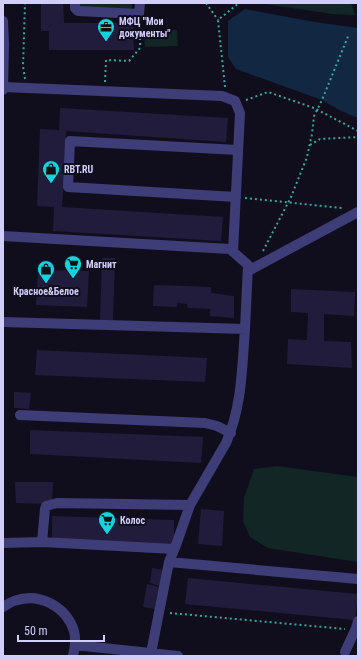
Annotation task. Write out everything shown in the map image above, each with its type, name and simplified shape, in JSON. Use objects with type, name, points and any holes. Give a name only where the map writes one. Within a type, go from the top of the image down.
[{"type":"street","points":[[75,3],[75,8],[78,11],[139,14],[140,3]]},
{"type":"street","points":[[3,21],[3,90]]},
{"type":"street","points":[[3,87],[217,96],[235,101],[240,113],[233,252]]},
{"type":"street","points":[[236,197],[68,187],[70,141],[238,150]]},
{"type":"street","points":[[248,271],[358,212]]},
{"type":"street","points":[[3,236],[230,249],[248,265],[242,376],[237,411],[231,433],[190,505],[169,562],[151,653]]},
{"type":"street","points":[[3,322],[245,329]]},
{"type":"street","points":[[20,415],[205,423],[217,426],[231,433]]},
{"type":"street","points":[[42,542],[46,506],[57,503],[190,505]]},
{"type":"street","points":[[3,543],[42,542],[174,549]]},
{"type":"street","points":[[169,562],[358,579]]},
{"type":"street","points":[[3,607],[13,601],[25,598],[38,599],[50,603],[61,610],[69,620],[74,632],[75,645],[73,656]]},
{"type":"street","points":[[345,652],[357,625]]},
{"type":"street","points":[[75,645],[178,656]]},
{"type":"path","points":[[25,3],[23,66],[26,88]]},
{"type":"path","points":[[206,3],[218,20],[226,98]]},
{"type":"path","points":[[218,20],[239,3]]},
{"type":"path","points":[[105,91],[106,60],[129,61],[140,48],[139,14]]},
{"type":"path","points":[[261,253],[288,202],[307,157],[314,116],[349,34]]},
{"type":"path","points":[[236,104],[268,92],[317,109],[358,130]]},
{"type":"path","points":[[310,145],[320,139],[358,137]]},
{"type":"path","points":[[236,197],[342,208]]},
{"type":"path","points":[[159,612],[357,625]]},
{"type":"green space","points":[[80,3],[132,3],[132,10],[80,7]]},
{"type":"green space","points":[[258,3],[351,3],[355,15],[332,14]]},
{"type":"green space","points":[[144,30],[177,30],[178,46],[145,47]]},
{"type":"green space","points":[[277,466],[358,477],[358,562],[268,548],[250,537],[243,521],[244,498],[254,469]]},
{"type":"water","points":[[245,9],[315,22],[358,28],[358,118],[339,110],[322,100],[236,69],[228,57],[228,21]]},
{"type":"building","points":[[41,3],[63,3],[64,23],[133,23],[134,50],[49,50],[49,31],[41,31]]},
{"type":"building","points":[[60,108],[228,118],[226,142],[66,131],[62,207],[223,217],[221,241],[53,231],[54,207],[37,206],[40,129],[59,130]]},
{"type":"building","points":[[102,258],[115,258],[113,320],[100,320]]},
{"type":"building","points":[[38,270],[89,271],[87,307],[36,305]]},
{"type":"building","points":[[154,285],[211,287],[211,293],[234,296],[234,318],[210,316],[210,309],[188,308],[187,304],[177,303],[177,307],[153,306]]},
{"type":"building","points":[[291,289],[355,292],[354,316],[324,314],[324,341],[351,342],[352,368],[287,364],[288,339],[307,340],[308,313],[291,312]]},
{"type":"building","points":[[37,350],[207,358],[205,382],[35,375]]},
{"type":"building","points":[[14,392],[31,393],[29,409],[14,408]]},
{"type":"building","points":[[30,430],[203,437],[201,463],[30,454]]},
{"type":"building","points":[[15,482],[53,482],[52,504],[16,503]]},
{"type":"building","points":[[201,509],[224,511],[222,546],[198,544]]},
{"type":"building","points":[[52,516],[174,520],[174,544],[52,541]]},
{"type":"building","points":[[152,568],[163,570],[160,586],[150,583]]},
{"type":"building","points":[[188,578],[358,594],[355,620],[185,604]]},
{"type":"building","points":[[147,584],[159,587],[155,609],[143,607]]},
{"type":"place","name":"МФЦ \"Мои документы\"","points":[[106,42]]},
{"type":"place","name":"RBT.RU","points":[[51,184]]},
{"type":"place","name":"Магнит","points":[[73,279]]},
{"type":"place","name":"Красное&Белое","points":[[46,284]]},
{"type":"place","name":"Колос","points":[[107,535]]}]
